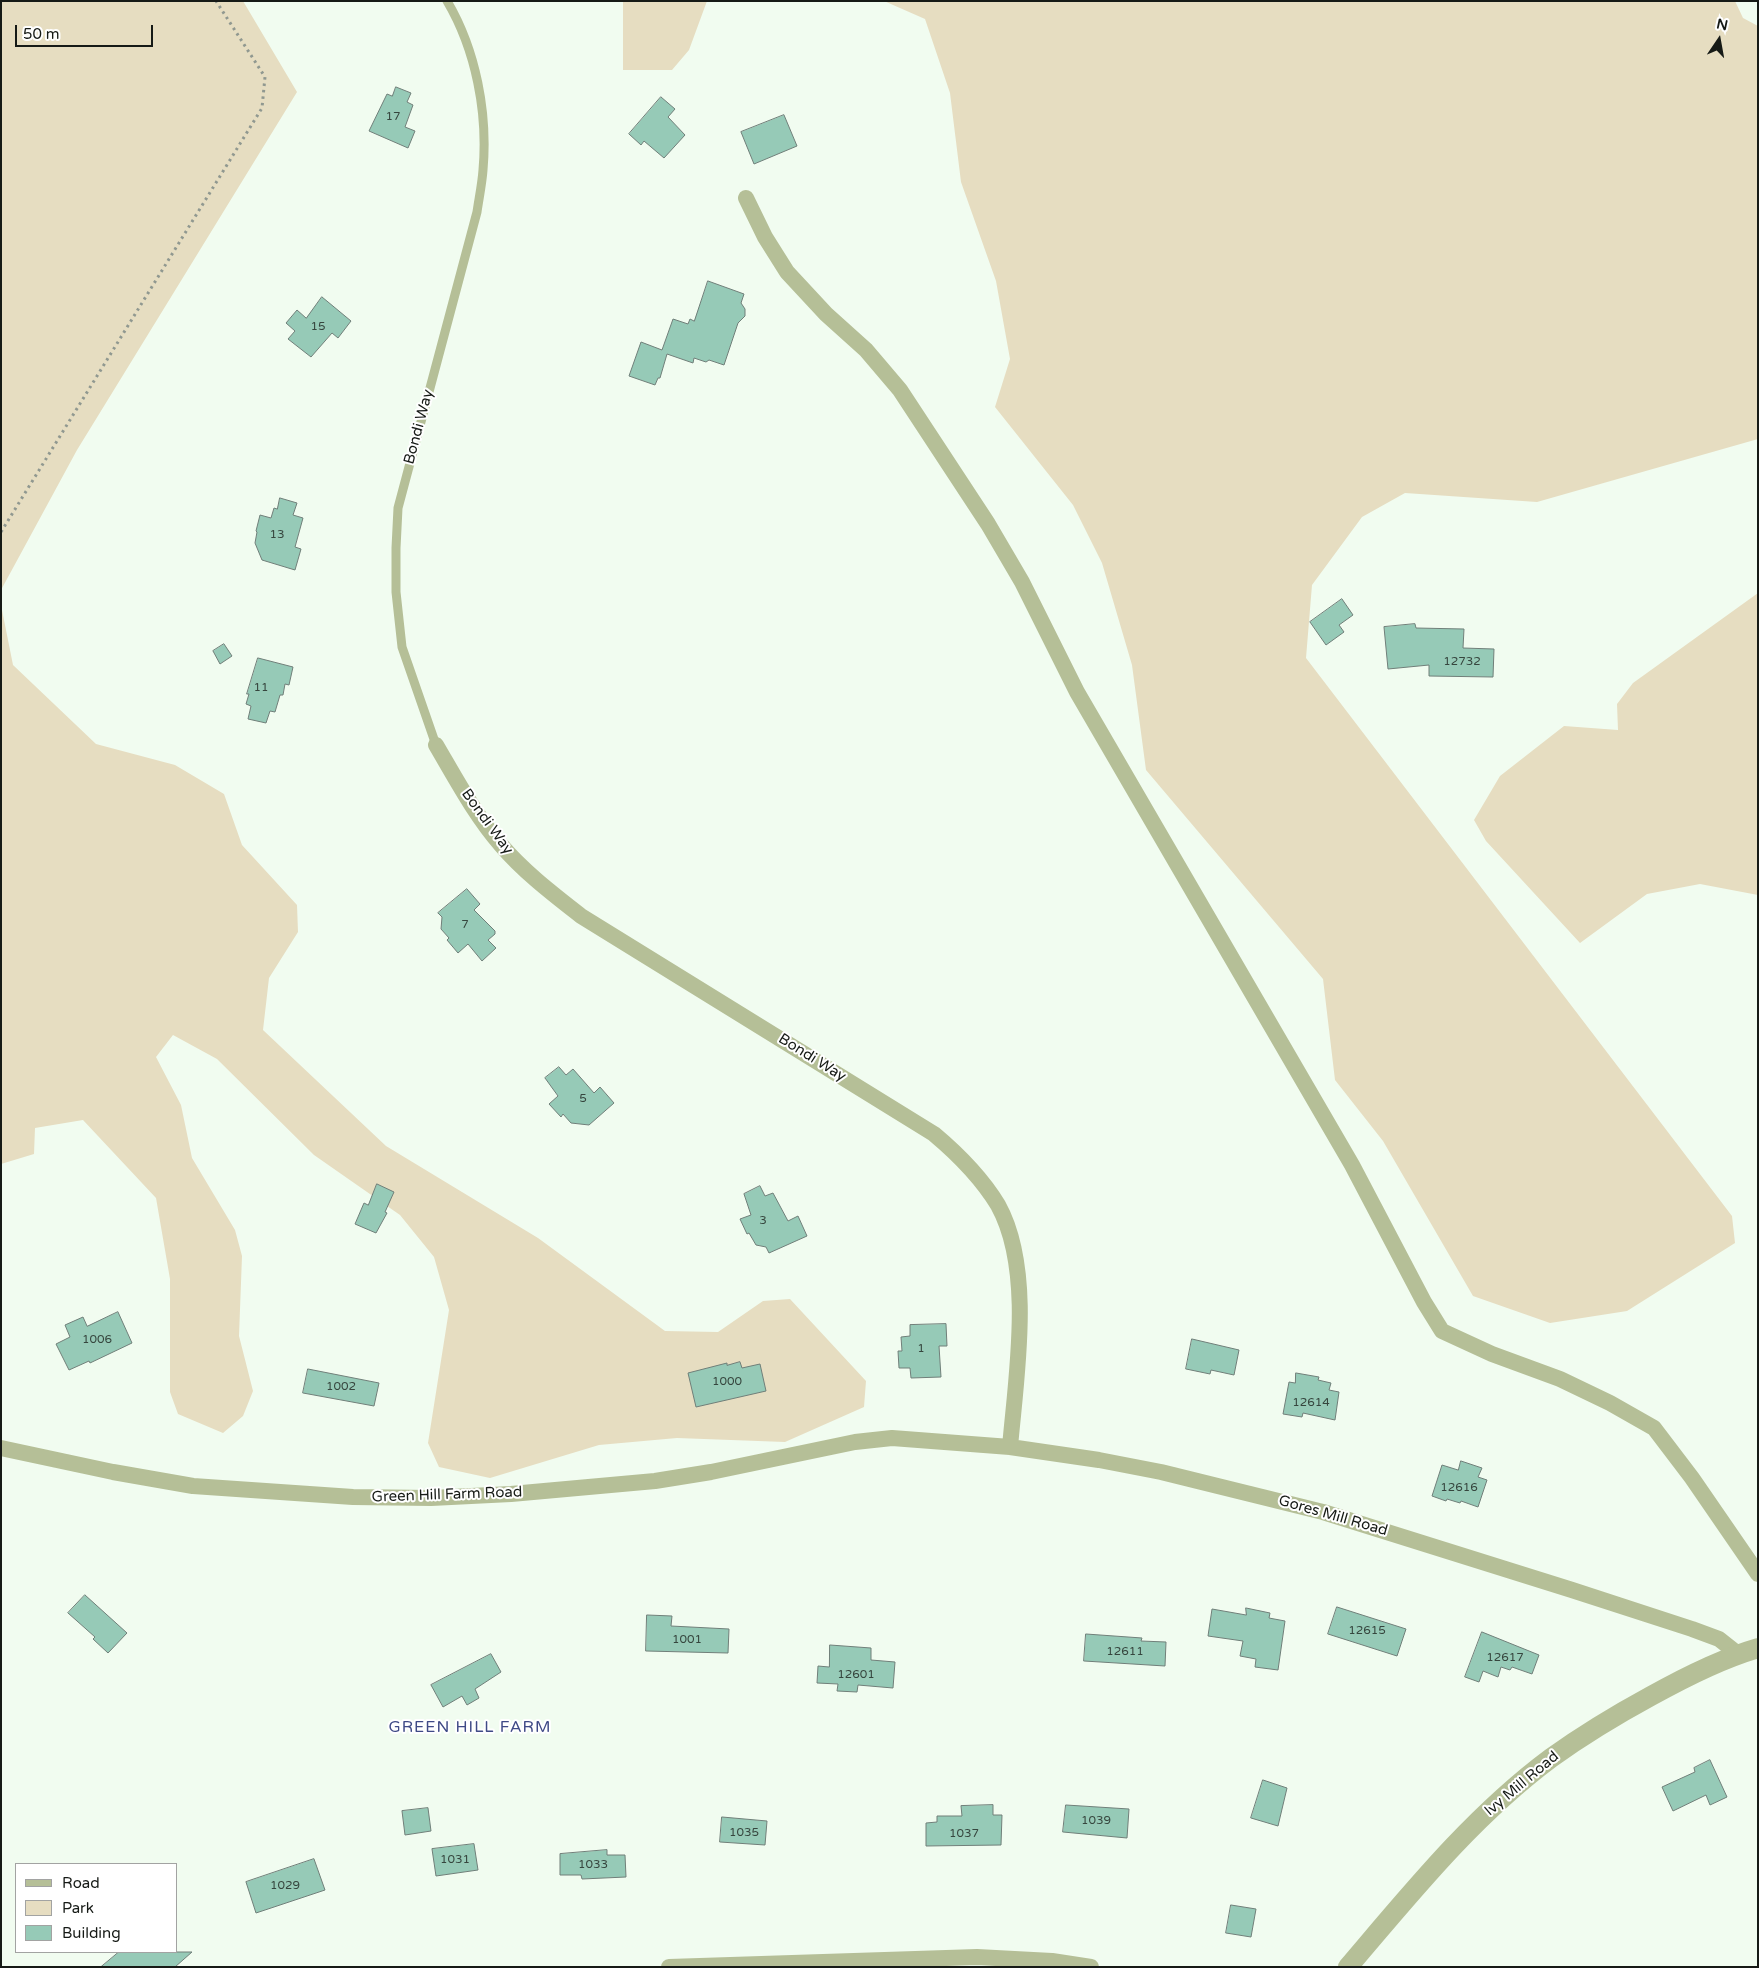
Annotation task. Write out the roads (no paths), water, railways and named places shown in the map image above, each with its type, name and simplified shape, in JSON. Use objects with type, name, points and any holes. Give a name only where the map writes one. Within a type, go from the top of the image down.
[{"type":"street","points":[[746,198],[787,272],[826,314],[866,350],[900,390],[988,524],[1022,582],[1077,692],[1352,1165],[1424,1302],[1442,1331],[1492,1354],[1560,1379],[1610,1403],[1654,1428],[1692,1478],[1758,1574]]},
{"type":"street","name":"Bondi Way","points":[[436,746],[474,810],[500,845],[552,893],[581,916],[934,1134],[963,1159],[982,1182],[998,1207],[1009,1234],[1018,1273],[1020,1322],[1010,1447]]},
{"type":"street","name":"Gores Mill Road","points":[[892,1438],[1010,1447],[1099,1460],[1161,1472],[1323,1512],[1682,1626],[1719,1639],[1738,1654]]},
{"type":"street","name":"Green Hill Farm Road","points":[[1,1448],[113,1472],[193,1486],[353,1497],[431,1498],[512,1494],[655,1481],[711,1472],[856,1442],[892,1438]]},
{"type":"street","points":[[1738,1654],[1758,1648]]},
{"type":"street","name":"Ivy Mill Road","points":[[1348,1967],[1422,1879],[1510,1792],[1550,1759],[1590,1731],[1629,1708],[1685,1678],[1738,1654]]},
{"type":"street","points":[[669,1967],[977,1957],[1045,1960],[1091,1967]]},
{"type":"lane","name":"Bondi Way","points":[[436,746],[402,647],[396,592],[396,548],[398,508],[477,212],[483,169],[484,126],[478,85],[468,42],[447,1]]},
{"type":"district","name":"GREEN HILL FARM","points":[[470,1728]]}]
